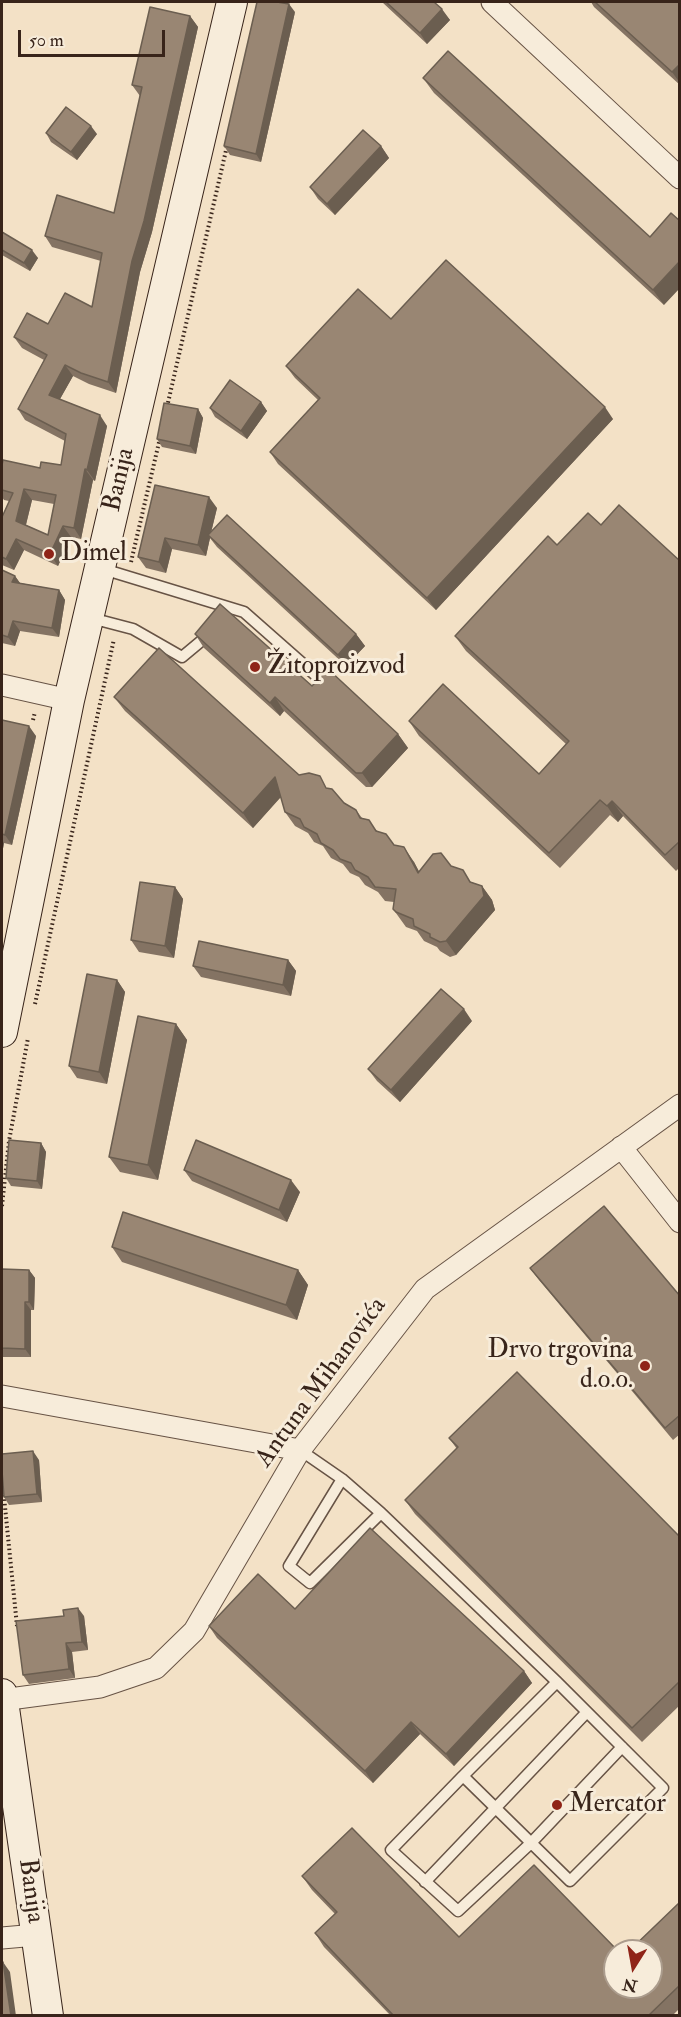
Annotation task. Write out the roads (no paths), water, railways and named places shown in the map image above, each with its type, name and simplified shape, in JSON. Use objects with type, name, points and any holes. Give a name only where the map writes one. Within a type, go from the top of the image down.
[{"type":"main road","name":"Banija","points":[[15,1031],[69,700],[232,2]]},
{"type":"main road","name":"Banija","points":[[2,1694],[48,2016]]},
{"type":"street","points":[[492,2],[676,168]]},
{"type":"street","points":[[2,685],[69,700]]},
{"type":"street","name":"Antuna Mihanovića","points":[[2,1700],[100,1688],[156,1668],[194,1631],[300,1450],[425,1289],[680,1105]]},
{"type":"street","points":[[621,1147],[680,1222]]},
{"type":"street","points":[[2,1396],[300,1450]]},
{"type":"street","points":[[2,1938],[36,1935]]},
{"type":"lane","points":[[100,568],[244,612],[320,679]]},
{"type":"lane","points":[[88,617],[133,629],[182,657],[206,637],[217,604]]},
{"type":"lane","points":[[300,1450],[342,1479],[381,1513],[557,1682],[663,1788],[570,1881],[463,1776]]},
{"type":"lane","points":[[342,1479],[290,1566],[310,1583],[381,1513]]},
{"type":"lane","points":[[557,1682],[391,1850],[458,1911],[531,1843],[622,1747]]},
{"type":"lane","points":[[425,1882],[587,1712]]},
{"type":"place","name":"Dimel","points":[[49,554]]},
{"type":"place","name":"Žitoproizvod","points":[[255,667]]},
{"type":"place","name":"Drvo trgovina d.o.o.","points":[[645,1366]]},
{"type":"place","name":"Mercator","points":[[557,1805]]}]
